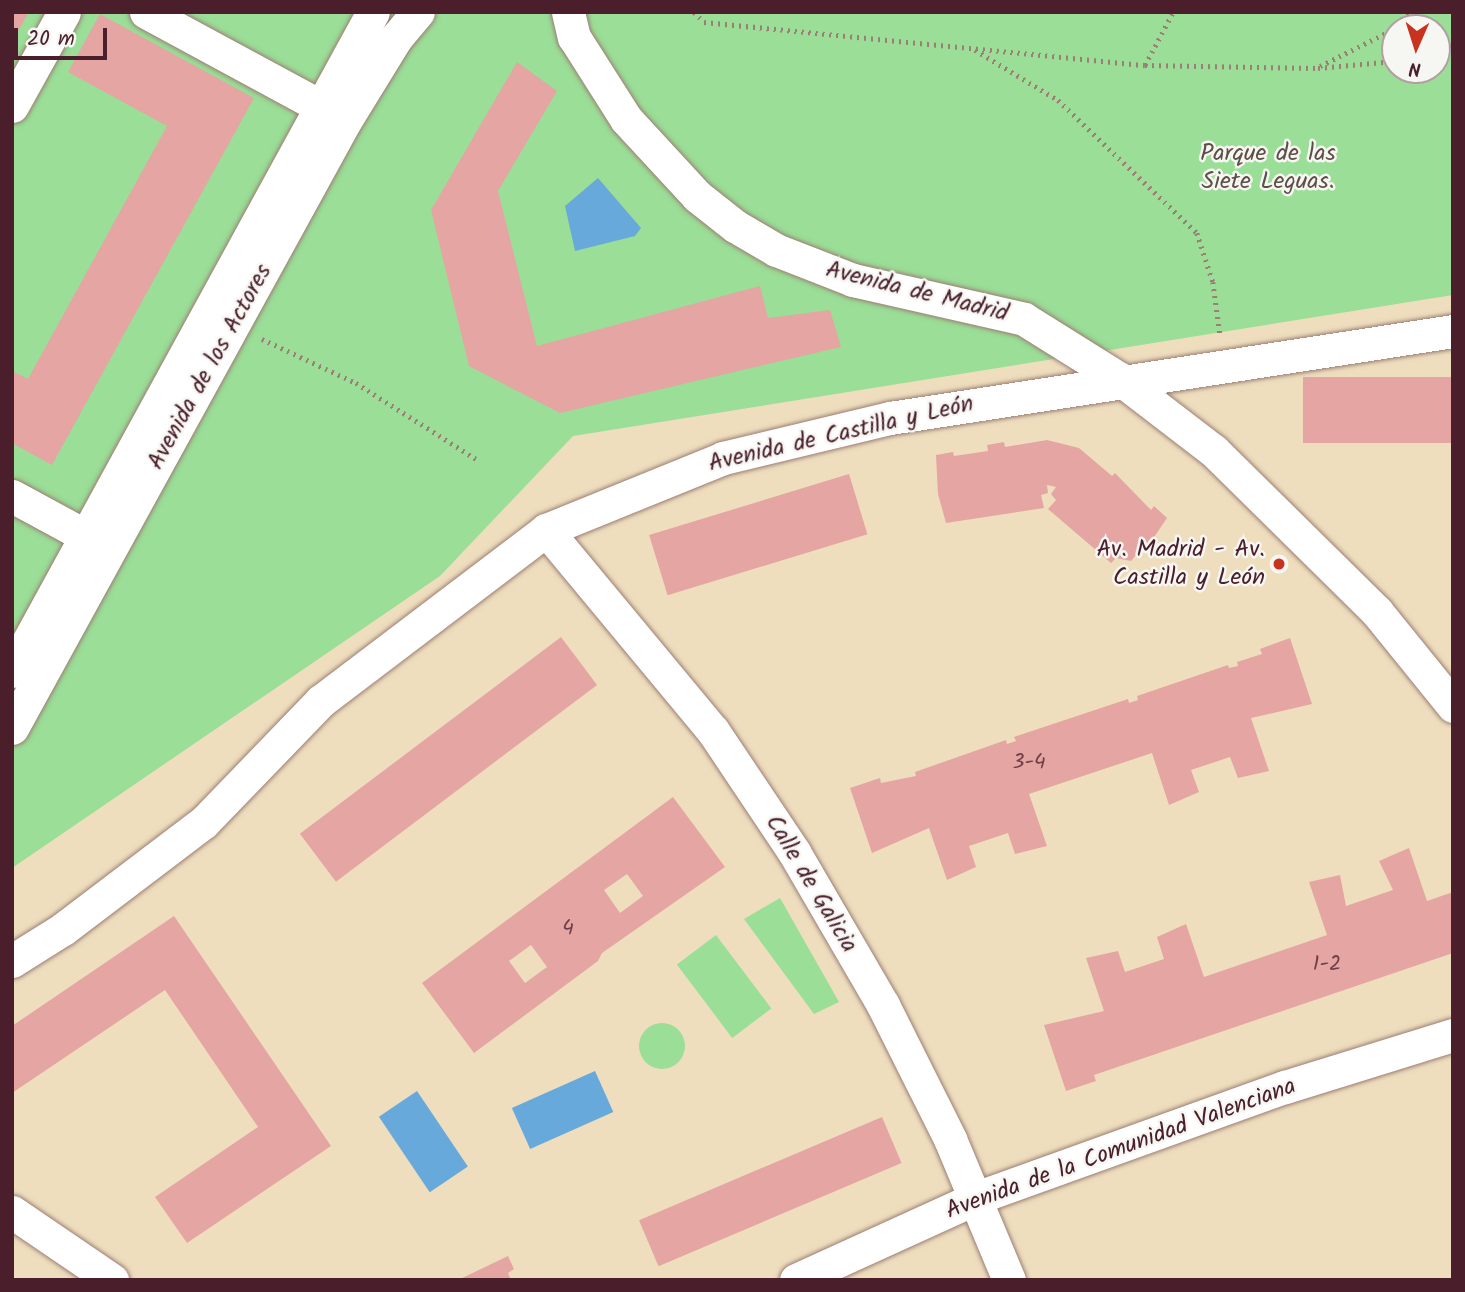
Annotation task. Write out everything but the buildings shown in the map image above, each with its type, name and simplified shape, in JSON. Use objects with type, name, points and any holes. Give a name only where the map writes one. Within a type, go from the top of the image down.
[{"type":"street","points":[[12,106],[64,12]]},
{"type":"street","points":[[146,12],[321,107]]},
{"type":"street","name":"Avenida de los Actores","points":[[12,671],[97,542],[233,325],[396,38],[418,12]]},
{"type":"street","name":"Avenida de Madrid","points":[[549,12],[571,25],[600,81],[649,146],[697,196],[735,226],[775,250],[853,280],[1024,319],[1120,380],[1200,441],[1377,612],[1453,706]]},
{"type":"street","name":"Avenida de los Actores","points":[[12,729],[97,542],[370,17]]},
{"type":"street","name":"Avenida de Madrid","points":[[1024,319],[1040,344],[1049,391]]},
{"type":"street","name":"Avenida de Castilla y León","points":[[12,961],[63,929],[204,822],[321,701],[546,530],[723,458],[890,418],[1120,380],[1453,331]]},
{"type":"street","points":[[12,496],[97,542]]},
{"type":"street","name":"Calle de Galicia","points":[[546,530],[713,731],[794,852],[883,1005],[976,1198],[1009,1280]]},
{"type":"street","name":"Avenida de la Comunidad Valenciana","points":[[796,1280],[976,1198],[1285,1087],[1453,1035]]},
{"type":"street","points":[[12,1212],[112,1280]]},
{"type":"path","points":[[694,12],[704,22],[1144,65],[1318,68],[1381,62]]},
{"type":"path","points":[[1144,65],[1173,12]]},
{"type":"path","points":[[1318,68],[1392,30],[1408,12]]},
{"type":"path","points":[[971,48],[1058,100],[1197,233],[1217,317]]},
{"type":"path","points":[[233,325],[356,383],[476,459]]},
{"type":"green space","name":"Parque de las Siete Leguas.","points":[[12,12],[1453,12],[1453,295],[573,436],[440,576],[12,868]]},
{"type":"green space","points":[[780,898],[839,1002],[814,1014],[744,919]]},
{"type":"green space","points":[[716,935],[771,1008],[732,1038],[677,964]]},
{"type":"green space","points":[[662,1023],[678,1030],[685,1046],[678,1062],[662,1069],[646,1062],[639,1046],[646,1030]]},
{"type":"water","points":[[598,178],[641,228],[635,236],[575,251],[565,206]]},
{"type":"water","points":[[595,1071],[613,1112],[530,1149],[512,1108]]},
{"type":"water","points":[[417,1091],[468,1166],[430,1192],[379,1117]]},
{"type":"place","name":"Av. Madrid - Av. Castilla y León","points":[[1279,564]]}]
